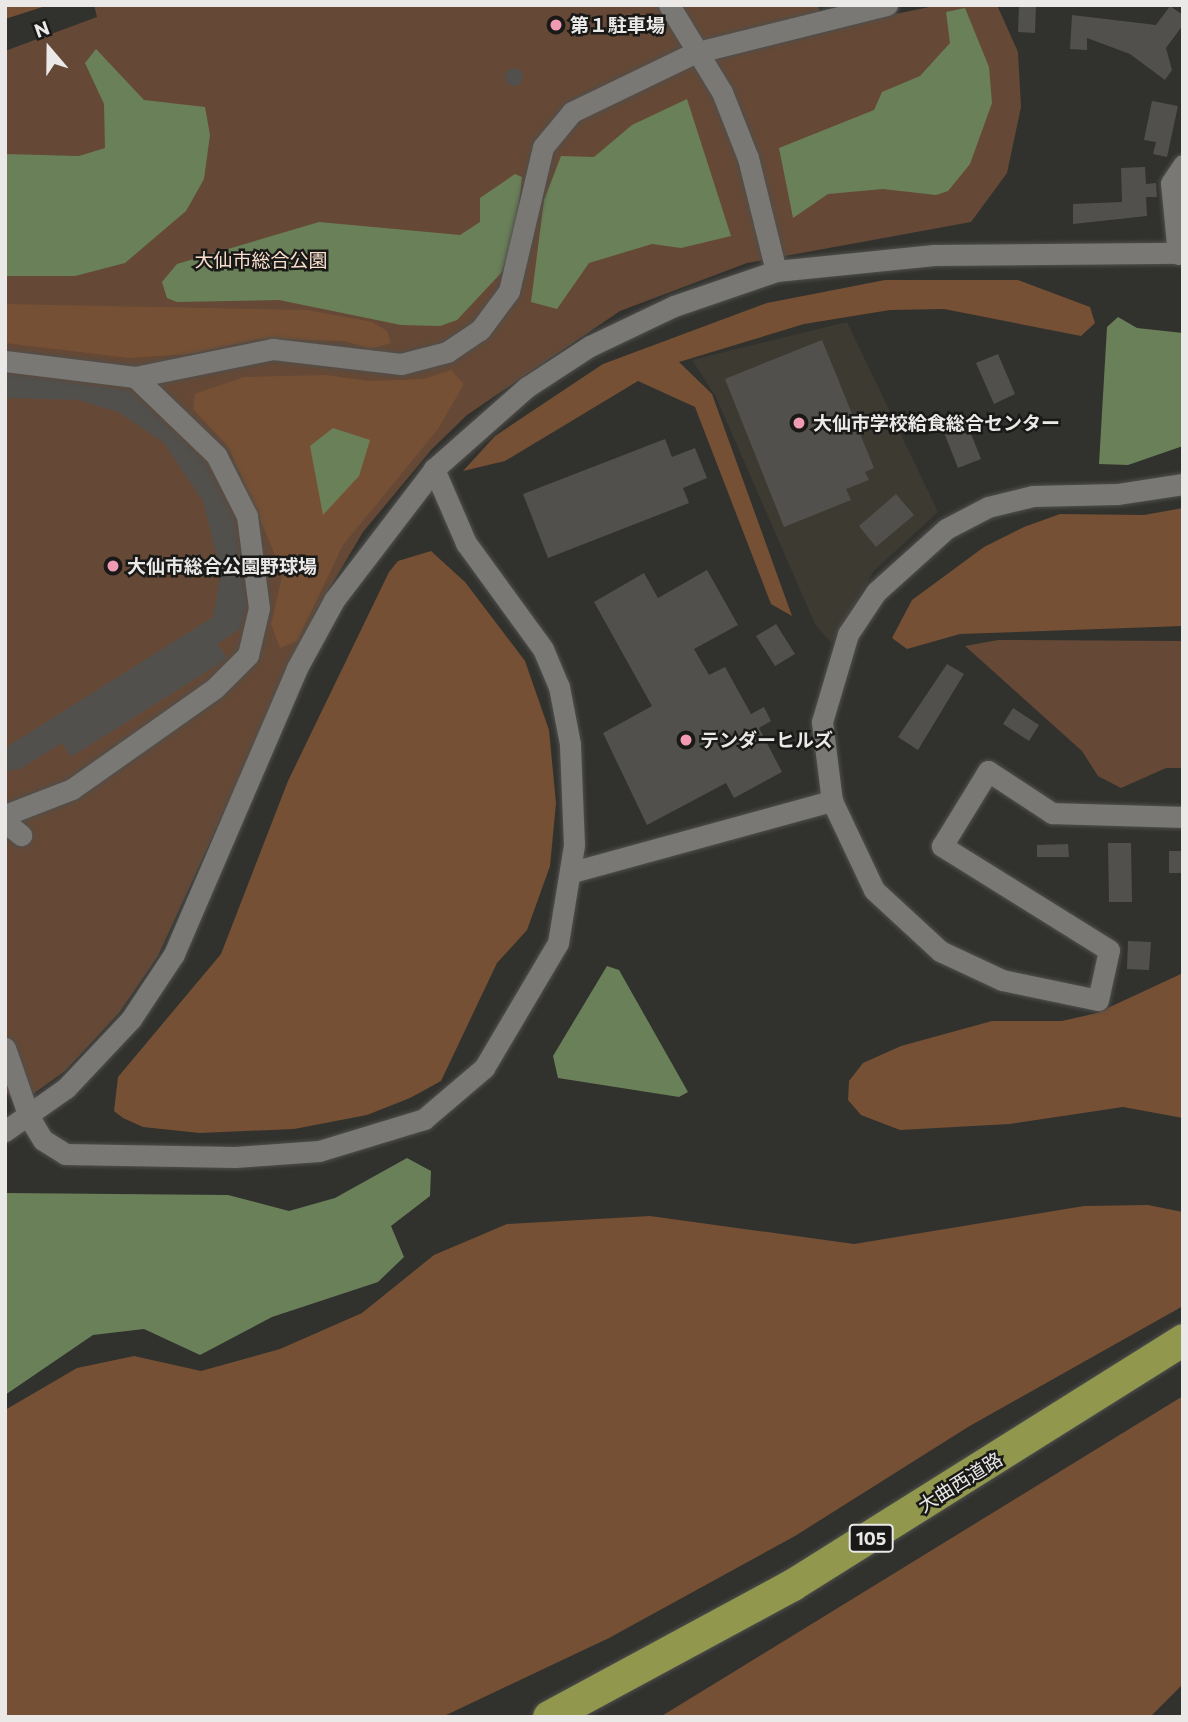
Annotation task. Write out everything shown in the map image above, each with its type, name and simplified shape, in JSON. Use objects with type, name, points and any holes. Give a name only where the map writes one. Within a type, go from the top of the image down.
[{"type":"highway","name":"大曲西道路","points":[[549,1717],[793,1585],[1183,1340]]},
{"type":"street","points":[[669,5],[694,53],[722,92],[748,158],[776,271]]},
{"type":"street","points":[[5,361],[135,377],[273,349],[401,364],[447,352],[480,330],[509,291],[543,147],[557,130],[604,92],[694,53],[848,10],[887,5]]},
{"type":"street","points":[[5,1131],[29,1116],[131,1019],[174,954],[297,668],[334,600],[434,469],[527,387],[590,346],[674,306],[776,271],[934,256],[1180,253],[1171,183],[1183,165]]},
{"type":"street","points":[[5,815],[72,789],[215,688],[248,654],[259,608],[247,516],[216,455],[135,377]]},
{"type":"street","points":[[5,1048],[29,1116],[43,1140],[65,1154],[235,1157],[319,1151],[424,1119],[484,1068],[513,1027],[558,943],[572,872],[572,769],[559,687],[543,649],[466,543],[434,469]]},
{"type":"street","points":[[1183,484],[1117,494],[1033,496],[988,507],[907,558],[848,634],[831,675],[822,722],[832,801],[874,890],[940,951],[1002,980],[1098,1000],[1109,950],[942,846],[988,771],[1052,813],[1183,817]]},
{"type":"street","points":[[572,872],[832,801]]},
{"type":"shaded area","points":[[5,5],[49,5],[5,19]]},
{"type":"shaded area","points":[[965,8],[989,67],[992,103],[970,164],[948,191],[936,195],[883,189],[828,194],[793,218],[779,148],[874,110],[882,92],[920,76],[950,43],[946,12]]},
{"type":"shaded area","points":[[96,49],[144,100],[205,107],[210,135],[204,179],[186,211],[125,263],[75,276],[5,276],[5,154],[79,156],[105,148],[104,104],[85,63]]},
{"type":"shaded area","points":[[687,99],[731,236],[681,248],[652,244],[589,263],[557,309],[531,302],[544,200],[561,156],[594,157],[632,125]]},
{"type":"shaded area","points":[[515,174],[522,177],[516,232],[502,272],[457,320],[440,326],[401,325],[279,300],[177,302],[167,298],[162,282],[177,264],[319,222],[460,235],[480,222],[480,198]]},
{"type":"shaded area","points":[[885,280],[1018,280],[1090,307],[1095,323],[1081,336],[944,309],[890,310],[804,324],[679,362],[712,394],[792,616],[771,604],[695,407],[638,381],[505,461],[463,471],[495,436],[603,364],[767,303]]},
{"type":"shaded area","points":[[5,304],[307,310],[372,322],[387,331],[391,343],[370,349],[345,341],[259,339],[190,354],[129,358],[5,343]]},
{"type":"shaded area","points":[[1118,317],[1137,328],[1183,333],[1183,446],[1128,465],[1099,464],[1107,327]]},
{"type":"shaded area","points":[[847,322],[938,512],[874,571],[831,643],[815,624],[716,397],[692,360]]},
{"type":"shaded area","points":[[451,370],[464,384],[438,429],[343,545],[297,641],[280,648],[271,624],[283,573],[229,448],[193,409],[195,394],[244,377],[326,375],[368,381],[424,379]]},
{"type":"shaded area","points":[[333,428],[370,440],[359,476],[323,515],[310,446]]},
{"type":"shaded area","points":[[1183,508],[1183,626],[960,634],[907,649],[892,638],[912,600],[984,547],[1024,527],[1060,514],[1144,515]]},
{"type":"shaded area","points":[[431,551],[465,582],[525,661],[549,730],[556,803],[550,866],[527,930],[497,963],[441,1081],[410,1098],[367,1115],[294,1129],[200,1133],[143,1127],[123,1118],[114,1111],[118,1077],[221,954],[288,781],[389,572],[398,561]]},
{"type":"shaded area","points":[[607,966],[619,970],[688,1092],[679,1097],[558,1078],[553,1056]]},
{"type":"shaded area","points":[[1183,973],[1183,1118],[1123,1107],[1010,1124],[900,1130],[861,1115],[848,1100],[849,1081],[863,1063],[901,1046],[992,1021],[1062,1021],[1097,1013]]},
{"type":"shaded area","points":[[407,1158],[431,1171],[430,1196],[391,1226],[404,1257],[378,1282],[272,1317],[200,1355],[144,1329],[93,1335],[5,1395],[5,1193],[228,1195],[289,1211],[335,1198]]},
{"type":"shaded area","points":[[1148,1205],[1183,1212],[1183,1306],[968,1427],[795,1536],[609,1638],[442,1717],[5,1717],[5,1410],[77,1368],[134,1356],[201,1371],[280,1349],[362,1313],[434,1255],[507,1224],[650,1216],[854,1244],[1084,1206]]},
{"type":"shaded area","points":[[1183,1396],[1183,1684],[1150,1717],[660,1717]]},
{"type":"green space","name":"大仙市総合公園","points":[[94,5],[818,5],[823,29],[939,5],[997,5],[1018,52],[1021,107],[1007,173],[971,222],[747,263],[620,311],[467,415],[432,449],[363,532],[316,611],[158,956],[119,1013],[65,1071],[18,1105],[5,1091],[5,51],[97,17]]},
{"type":"green space","points":[[998,640],[1183,641],[1183,768],[1166,768],[1121,788],[1098,776],[1082,751],[965,646]]},
{"type":"building","points":[[1019,5],[1036,5],[1035,33],[1018,32]]},
{"type":"building","points":[[1170,6],[1183,15],[1183,25],[1166,48],[1172,70],[1165,80],[1130,54],[1087,38],[1087,50],[1070,49],[1072,15],[1156,25]]},
{"type":"building","points":[[510,68],[518,68],[523,77],[521,84],[510,86],[505,81],[505,73]]},
{"type":"building","points":[[1152,101],[1178,106],[1167,157],[1153,154],[1156,142],[1144,140]]},
{"type":"building","points":[[1145,167],[1146,184],[1156,183],[1157,197],[1146,197],[1147,216],[1073,224],[1073,204],[1122,202],[1121,168]]},
{"type":"building","name":"大仙市学校給食総合センター","points":[[822,340],[874,468],[865,472],[869,480],[846,489],[851,500],[784,527],[725,379]]},
{"type":"building","points":[[998,354],[1015,394],[994,404],[976,363]]},
{"type":"building","points":[[5,374],[130,391],[205,463],[234,520],[246,607],[240,629],[217,644],[227,657],[222,662],[71,757],[62,743],[20,769],[5,771],[5,748],[213,617],[221,573],[203,501],[164,443],[120,413],[79,400],[5,398]]},
{"type":"building","points":[[966,421],[981,459],[958,468],[943,430]]},
{"type":"building","points":[[665,439],[672,457],[695,448],[707,478],[683,488],[689,503],[548,558],[523,494]]},
{"type":"building","points":[[896,494],[914,515],[876,547],[859,526]]},
{"type":"building","points":[[707,570],[738,625],[694,649],[709,675],[725,667],[751,714],[764,707],[771,721],[759,728],[782,772],[734,798],[726,783],[647,825],[603,733],[652,706],[594,602],[644,573],[658,598]]},
{"type":"building","points":[[776,624],[795,654],[775,666],[756,636]]},
{"type":"building","points":[[947,664],[964,674],[918,750],[898,737]]},
{"type":"building","points":[[1013,708],[1039,725],[1029,741],[1003,724]]},
{"type":"building","points":[[1108,843],[1131,843],[1132,902],[1109,902]]},
{"type":"building","points":[[1068,844],[1069,857],[1037,857],[1037,845]]},
{"type":"building","points":[[1169,851],[1183,851],[1183,873],[1169,873]]},
{"type":"building","points":[[1128,941],[1151,942],[1149,970],[1127,969]]},
{"type":"place","name":"第１駐車場","points":[[556,25]]},
{"type":"place","name":"大仙市学校給食総合センター","points":[[799,423]]},
{"type":"place","name":"大仙市総合公園野球場","points":[[113,566]]},
{"type":"place","name":"テンダーヒルズ","points":[[686,740]]}]
